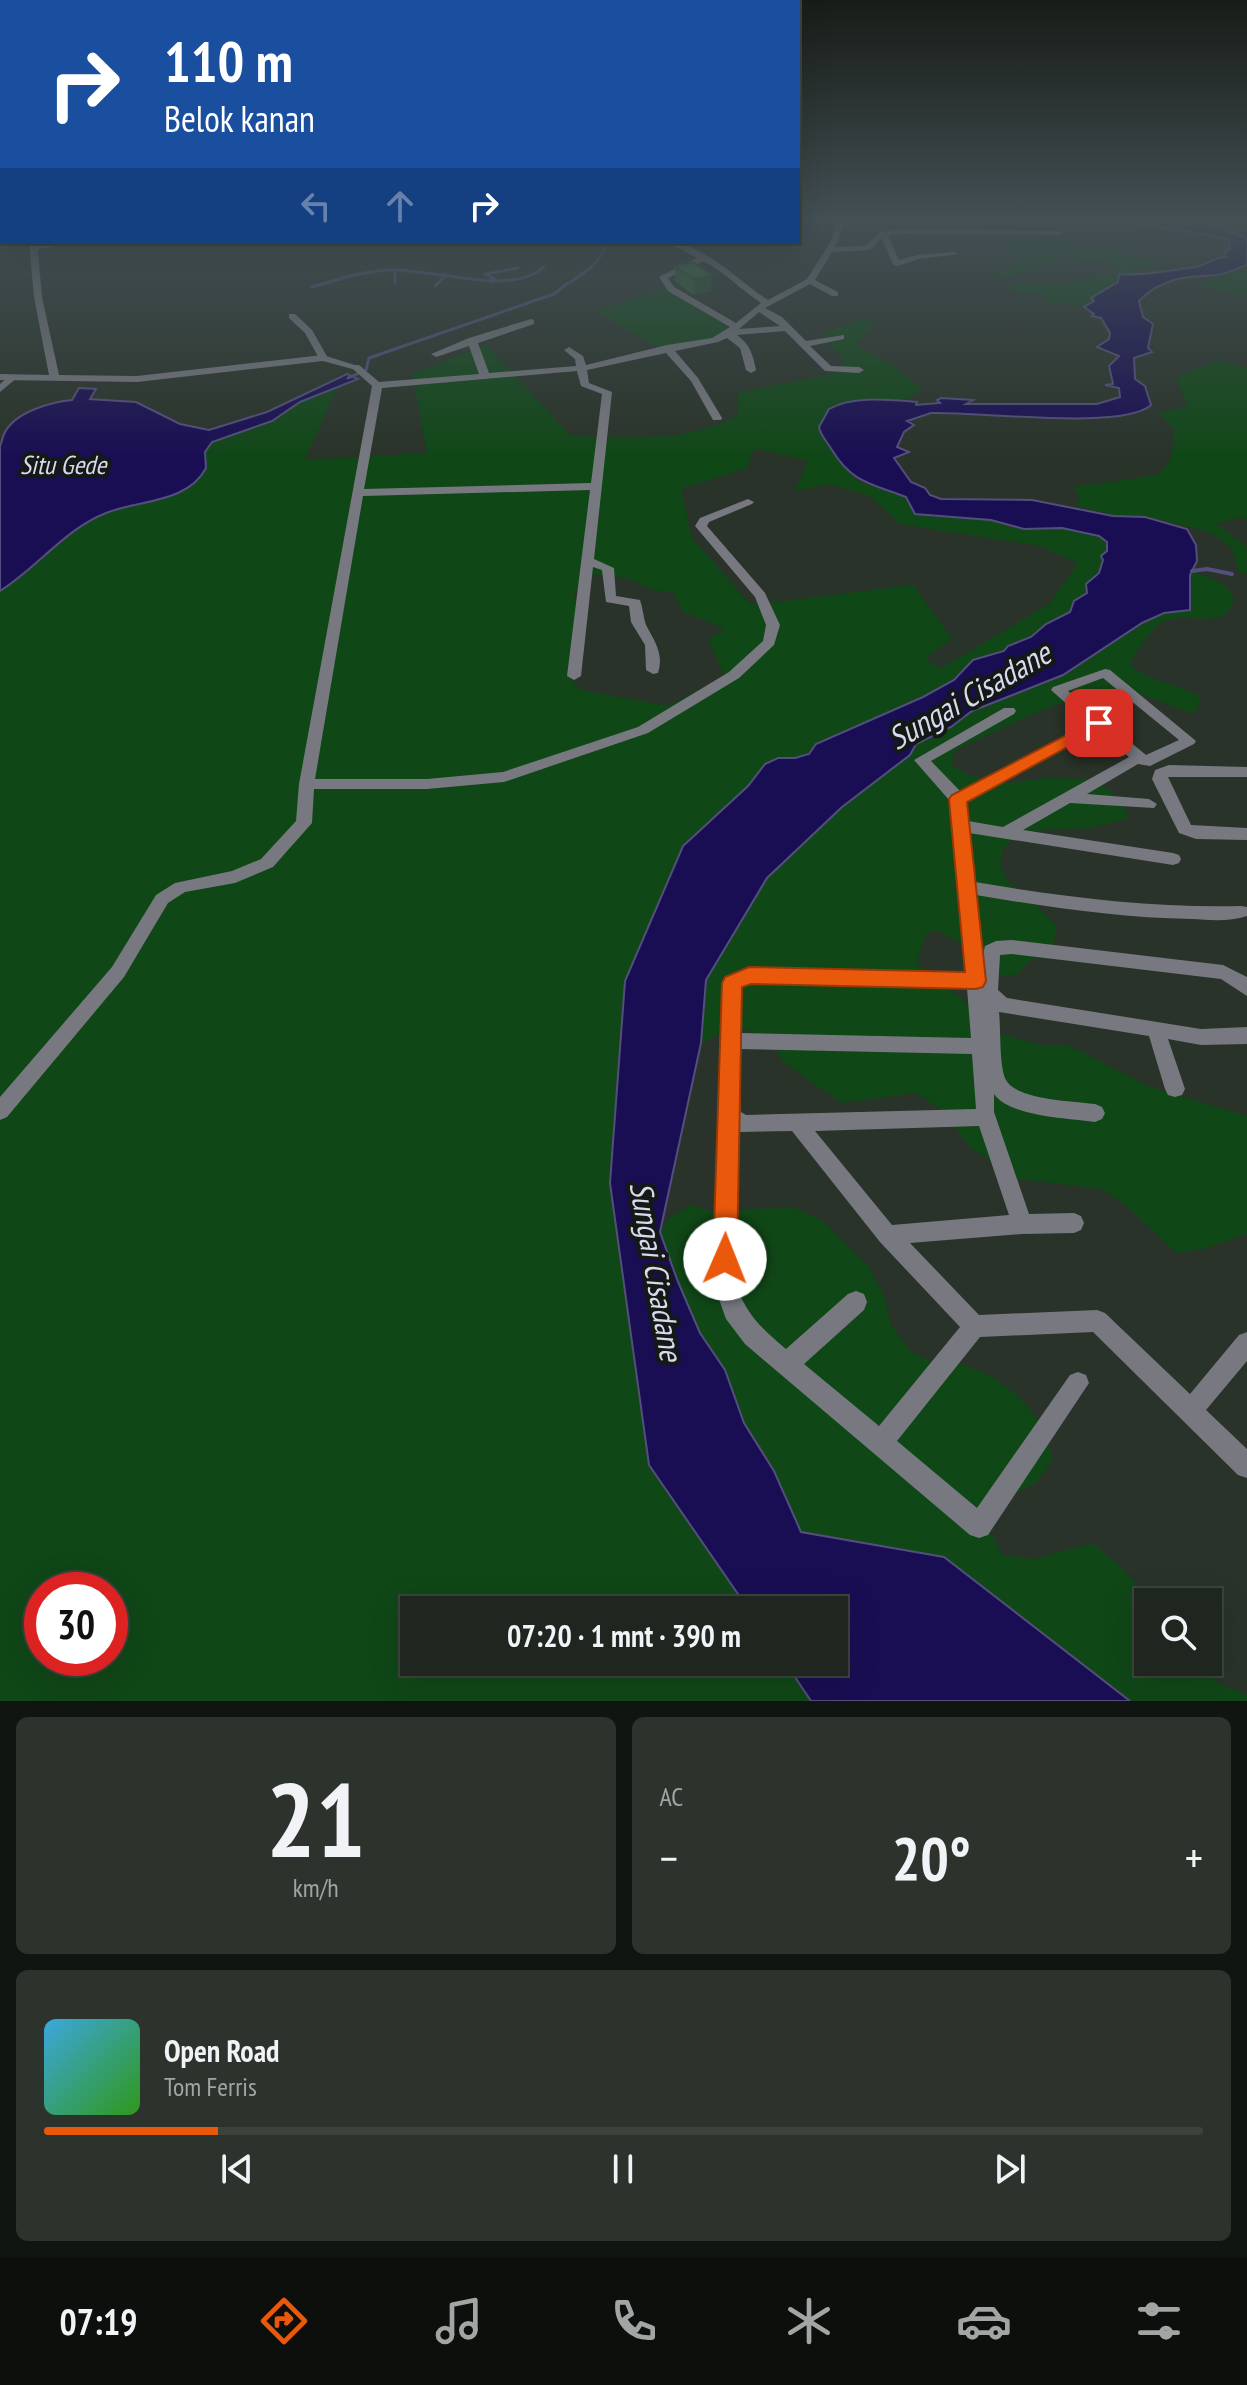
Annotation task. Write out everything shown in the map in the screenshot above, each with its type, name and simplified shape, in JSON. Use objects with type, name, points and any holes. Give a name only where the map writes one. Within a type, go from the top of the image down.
[{"type":"street","points":[[38,298],[48,359],[55,378]]},
{"type":"street","points":[[684,298],[730,331],[749,351],[751,370]]},
{"type":"street","points":[[754,298],[828,369],[859,370]]},
{"type":"street","points":[[0,377],[149,378],[323,358],[356,367],[373,380],[583,368],[715,340],[777,298]]},
{"type":"street","points":[[292,316],[309,332],[323,358]]},
{"type":"street","points":[[436,354],[531,322]]},
{"type":"street","points":[[730,331],[786,328]]},
{"type":"street","points":[[805,344],[841,337]]},
{"type":"street","points":[[472,340],[485,376]]},
{"type":"street","points":[[667,348],[695,380],[717,418]]},
{"type":"street","points":[[569,350],[580,358],[584,384],[607,392],[574,676]]},
{"type":"street","points":[[0,389],[13,377]]},
{"type":"street","points":[[0,1111],[118,972],[162,899],[181,887],[235,877],[267,863],[304,823],[307,784],[358,493],[373,380]]},
{"type":"street","points":[[358,493],[596,486]]},
{"type":"street","points":[[307,784],[427,784],[504,777],[643,730],[734,675],[769,642],[773,625],[761,596],[701,526],[704,520],[748,502]]},
{"type":"street","points":[[588,561],[608,568],[611,600],[635,603],[638,622],[652,645],[653,670]]},
{"type":"street","points":[[1105,673],[1189,741],[1145,762],[1140,757],[1058,690],[1105,673]]},
{"type":"street","points":[[1009,711],[921,760],[958,799],[967,887],[995,1080],[1005,1094],[1020,1102],[1095,1113]]},
{"type":"street","points":[[958,799],[1099,723]]},
{"type":"street","points":[[1005,833],[1140,757]]},
{"type":"street","points":[[1247,772],[1178,769],[1163,772],[1160,779],[1185,829],[1196,833],[1247,834]]},
{"type":"street","points":[[1070,798],[1149,804]]},
{"type":"street","points":[[963,826],[1173,859]]},
{"type":"street","points":[[967,887],[1052,902],[1245,917]]},
{"type":"street","points":[[1022,1224],[985,1113],[981,1046],[983,986],[991,951],[1012,947],[1223,972],[1237,978],[1247,989]]},
{"type":"street","points":[[1078,1383],[979,1526],[747,1330],[734,1311],[725,1285],[732,983],[749,975],[983,986],[1002,1005],[1201,1037],[1246,1039]]},
{"type":"street","points":[[1156,1030],[1175,1089]]},
{"type":"street","points":[[729,1041],[981,1046]]},
{"type":"street","points":[[731,1116],[743,1124],[972,1120],[983,1117],[985,1113]]},
{"type":"street","points":[[797,1123],[887,1235],[975,1326],[1097,1321],[1247,1466]]},
{"type":"street","points":[[887,1235],[1074,1223]]},
{"type":"street","points":[[787,1364],[856,1302]]},
{"type":"street","points":[[880,1443],[975,1326]]},
{"type":"street","points":[[1191,1411],[1247,1343]]},
{"type":"green space","points":[[634,298],[685,298],[728,328],[714,339],[659,348],[597,312]]},
{"type":"green space","points":[[1044,298],[1093,298],[1092,306],[1046,302]]},
{"type":"green space","points":[[866,317],[874,324],[856,345],[894,366],[922,389],[904,401],[837,404],[823,416],[824,440],[859,482],[906,497],[916,512],[928,516],[991,520],[1010,527],[1034,530],[1062,528],[1099,536],[1107,542],[1105,557],[1091,578],[1088,593],[1077,599],[1070,612],[1046,624],[1031,637],[994,655],[973,660],[954,680],[905,706],[816,744],[805,754],[765,764],[625,981],[610,1183],[649,1465],[739,1596],[400,1596],[400,1676],[794,1676],[811,1701],[0,1701],[0,591],[88,521],[107,512],[183,491],[201,477],[206,468],[205,452],[212,442],[272,421],[300,402],[337,388],[305,460],[427,453],[412,374],[486,345],[570,435],[611,437],[656,437],[720,424],[738,415],[738,392],[831,374],[846,362],[821,334]],"holes":[[[754,448],[808,461],[795,491],[830,484],[870,496],[900,524],[1040,546],[1078,563],[1049,604],[940,669],[925,658],[952,639],[913,585],[751,605],[692,538],[681,489],[747,468]],[[594,574],[630,579],[652,590],[673,592],[684,612],[725,629],[708,639],[725,677],[668,706],[581,690],[568,676],[571,650],[590,615],[576,606],[574,592]]]},
{"type":"green space","points":[[1217,360],[1247,368],[1247,521],[1240,517],[1216,524],[1247,547],[1247,574],[1239,574],[1233,551],[1224,541],[1205,531],[1145,516],[1113,515],[1081,507],[1076,505],[1080,497],[1073,487],[1158,475],[1171,459],[1175,430],[1158,413],[1187,407],[1176,377]]},
{"type":"green space","points":[[1192,571],[1228,589],[1233,601],[1230,609],[1214,618],[1164,621],[1150,634],[1130,664],[1153,679],[1198,695],[1200,703],[1194,713],[1123,689],[1108,689],[1038,712],[954,751],[952,765],[968,775],[1007,783],[1044,778],[1093,779],[1112,792],[1129,815],[1126,819],[1091,828],[1030,831],[1016,836],[1003,849],[1000,864],[1008,882],[1027,895],[1057,927],[1052,950],[1030,961],[1015,975],[991,976],[965,946],[937,930],[926,933],[917,962],[936,982],[976,1011],[990,1031],[1045,1046],[1070,1046],[1148,1086],[1247,1116],[1247,1234],[1203,1249],[1176,1253],[1127,1206],[1102,1189],[1018,1179],[970,1147],[939,1108],[916,1093],[842,1103],[783,1062],[773,1044],[748,1030],[724,1032],[701,1043],[706,980],[767,878],[842,807],[910,755],[916,744],[951,727],[972,711],[1063,675],[1142,623],[1164,613],[1189,610]]},
{"type":"green space","points":[[691,1205],[717,1213],[794,1208],[822,1220],[868,1266],[884,1295],[891,1325],[910,1351],[938,1365],[959,1363],[990,1375],[1018,1396],[1042,1424],[1053,1459],[1035,1484],[1007,1497],[983,1520],[1003,1555],[1035,1559],[1092,1543],[1124,1570],[1138,1588],[1134,1588],[1134,1676],[1210,1676],[1218,1683],[1247,1695],[1247,1701],[1130,1701],[944,1557],[801,1532],[774,1471],[744,1423],[725,1370],[700,1333],[678,1282],[660,1232],[670,1217]]},
{"type":"water","name":"Sungai Cisadane","points":[[1091,298],[1142,298],[1139,301],[1143,317],[1153,324],[1148,348],[1152,352],[1134,358],[1135,379],[1145,386],[1151,405],[1135,413],[1111,417],[1047,418],[931,413],[907,421],[914,425],[904,432],[897,447],[909,452],[894,458],[911,482],[941,499],[1032,500],[1113,516],[1145,517],[1187,529],[1196,545],[1197,561],[1190,575],[1190,610],[1164,613],[1142,623],[1063,675],[972,711],[951,727],[916,744],[910,755],[842,807],[767,878],[706,980],[701,1043],[660,1232],[700,1333],[725,1370],[744,1423],[774,1471],[801,1532],[944,1557],[1130,1701],[811,1701],[794,1676],[848,1676],[848,1596],[739,1596],[649,1465],[610,1183],[625,981],[683,846],[748,786],[765,764],[778,758],[809,754],[816,744],[923,697],[954,680],[973,660],[1004,651],[1008,646],[1031,637],[1046,624],[1070,612],[1074,601],[1087,593],[1086,584],[1099,573],[1103,560],[1101,556],[1107,551],[1107,542],[1099,536],[1062,528],[1024,529],[991,520],[915,514],[906,497],[864,481],[847,469],[824,439],[819,427],[829,409],[860,400],[917,402],[916,405],[940,403],[937,400],[941,398],[973,400],[966,404],[1097,404],[1120,397],[1119,388],[1105,385],[1113,384],[1109,366],[1119,356],[1097,347],[1109,339],[1110,333],[1101,318],[1092,316],[1094,314],[1084,307],[1094,301]]},
{"type":"water","name":"Situ Gede","points":[[347,374],[358,379],[300,402],[272,421],[212,442],[205,452],[206,468],[187,488],[162,499],[119,509],[91,520],[0,591],[0,446],[9,426],[24,414],[72,400],[79,388],[96,389],[90,399],[136,402],[180,424],[209,430],[267,412]]},
{"type":"waterway","points":[[348,378],[366,370],[369,358],[541,298]]},
{"type":"waterway","points":[[1192,571],[1207,569],[1232,574]]},
{"type":"route","points":[[725,1259],[732,983],[749,975],[976,981],[958,799],[1099,723]]}]
